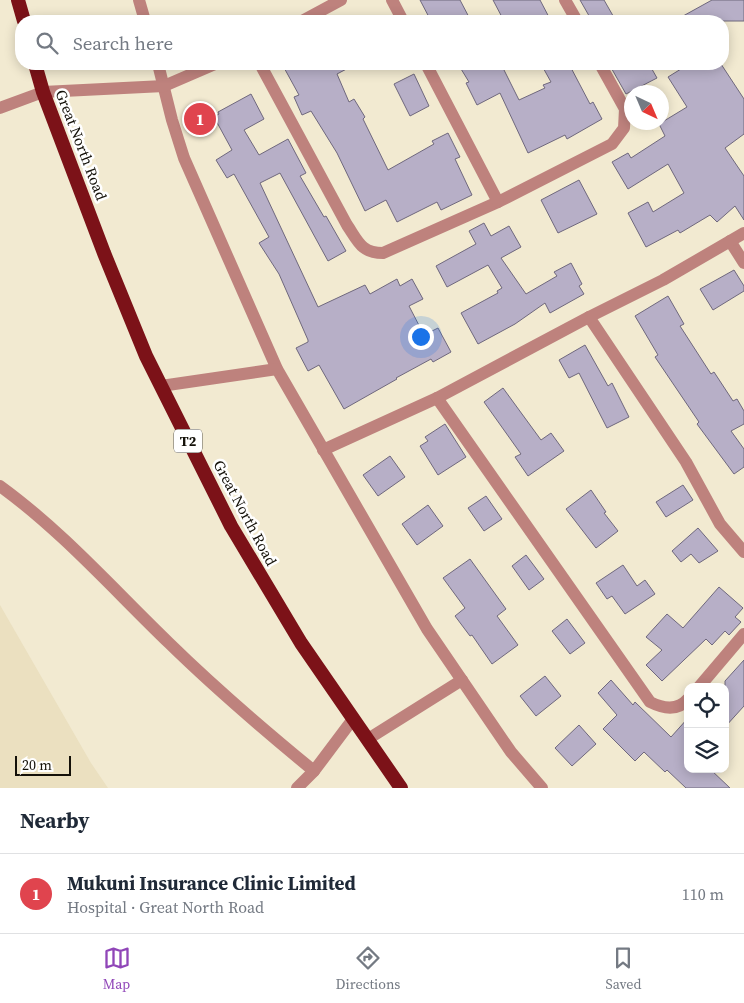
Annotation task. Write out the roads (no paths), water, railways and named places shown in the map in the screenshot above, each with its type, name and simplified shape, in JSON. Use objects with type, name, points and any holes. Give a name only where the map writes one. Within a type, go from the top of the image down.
[{"type":"highway","points":[[18,0],[22,15]]},
{"type":"highway","name":"Great North Road","points":[[37,70],[43,92],[104,252],[146,356],[231,526],[301,643],[401,788]]},
{"type":"street","points":[[139,0],[144,15]]},
{"type":"street","points":[[313,15],[341,0]]},
{"type":"street","points":[[392,0],[400,15]]},
{"type":"street","points":[[565,0],[574,15]]},
{"type":"street","points":[[160,70],[184,158],[277,369],[427,629],[510,752],[542,788]]},
{"type":"street","points":[[0,108],[43,92],[164,86],[202,70]]},
{"type":"street","points":[[263,70],[347,225],[363,248],[372,253],[383,253],[498,202],[612,144],[624,128],[626,109],[603,70]]},
{"type":"street","points":[[429,70],[498,202]]},
{"type":"street","points":[[322,450],[437,398],[663,280],[744,233]]},
{"type":"street","points":[[730,241],[744,264]]},
{"type":"street","points":[[589,317],[686,462],[720,524],[744,552]]},
{"type":"street","points":[[161,386],[277,369]]},
{"type":"street","points":[[437,398],[650,702],[662,708],[672,708],[684,703]]},
{"type":"street","points":[[0,486],[19,500],[96,570],[170,644],[245,714],[314,771]]},
{"type":"street","points":[[702,683],[744,634]]},
{"type":"street","points":[[368,739],[462,680]]},
{"type":"street","points":[[297,788],[314,771],[353,719]]},
{"type":"place","name":"Mukuni Insurance Clinic Limited","points":[[200,119]]}]
